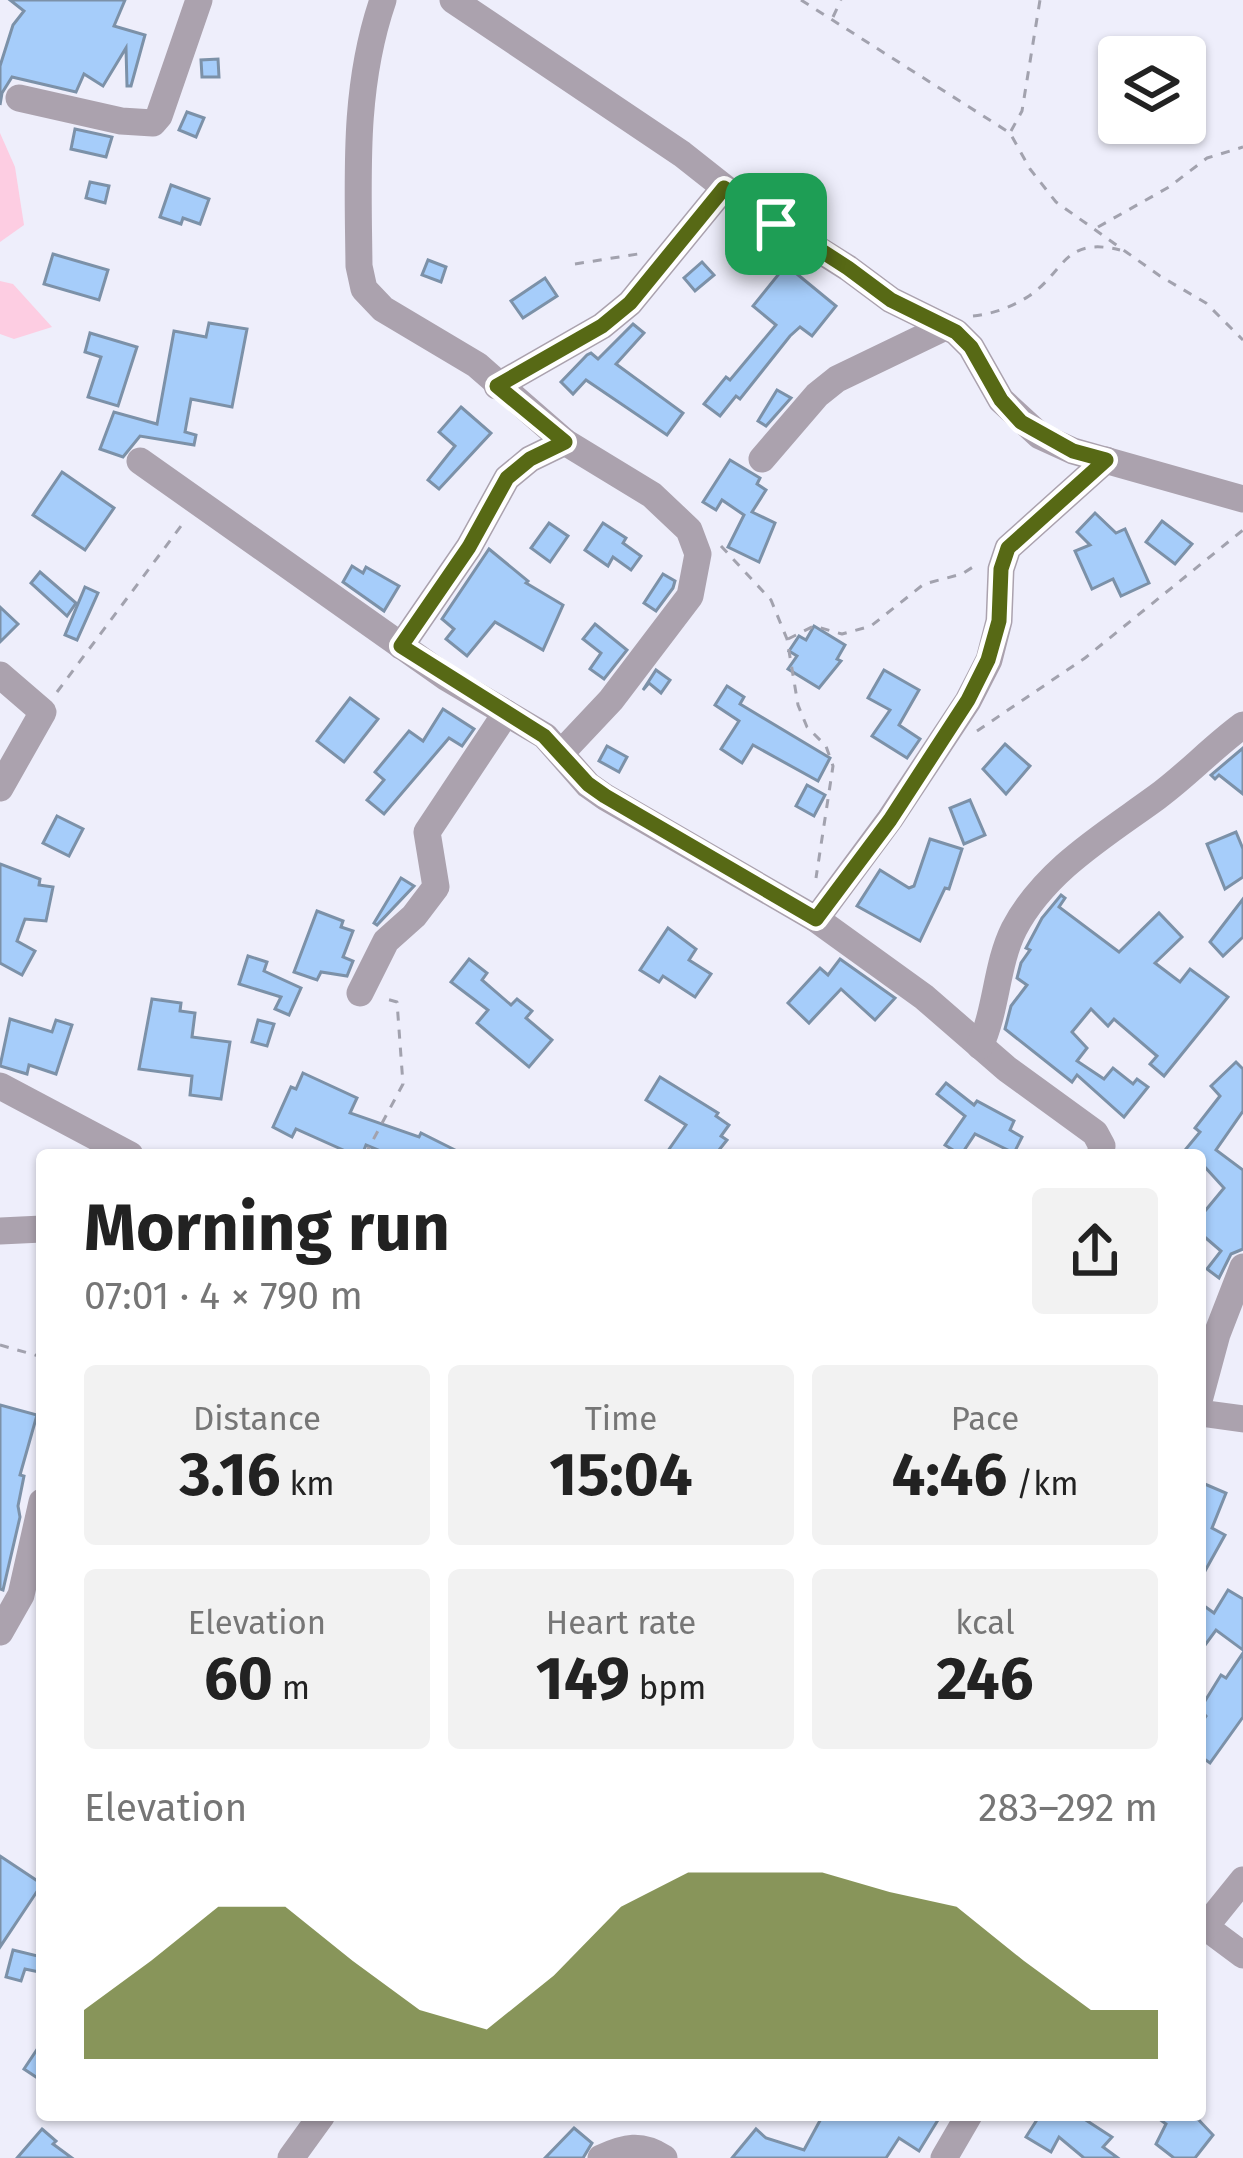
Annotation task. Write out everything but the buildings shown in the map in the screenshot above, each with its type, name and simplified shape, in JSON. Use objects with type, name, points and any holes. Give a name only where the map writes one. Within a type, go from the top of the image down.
[{"type":"street","points":[[19,98],[121,121],[153,123],[199,0]]},
{"type":"street","points":[[383,0],[369,45],[359,106],[359,278],[364,290],[383,309],[477,365],[565,442],[683,520],[698,554],[690,596],[611,700],[562,752]]},
{"type":"street","points":[[453,0],[891,300],[971,347],[1001,400],[1021,422],[1073,451],[1243,499]]},
{"type":"street","points":[[497,386],[602,326],[630,303],[724,188]]},
{"type":"street","points":[[762,459],[817,395],[837,379],[944,327]]},
{"type":"street","points":[[401,646],[469,547],[507,478],[530,459],[565,442]]},
{"type":"street","points":[[822,909],[937,749],[988,660],[999,621],[1001,569],[1008,548],[1106,460]]},
{"type":"street","points":[[140,461],[401,646],[562,752],[577,773],[605,796],[822,909],[980,1046],[1095,1133],[1102,1149]]},
{"type":"street","points":[[0,675],[43,712],[0,788]]},
{"type":"street","points":[[361,993],[386,941],[436,887],[427,832],[506,713]]},
{"type":"street","points":[[980,1046],[991,1022],[1014,929],[1062,868],[1243,725]]},
{"type":"street","points":[[0,1086],[119,1149]]},
{"type":"street","points":[[0,1231],[36,1229]]},
{"type":"street","points":[[1206,1375],[1243,1267]]},
{"type":"street","points":[[1206,1413],[1243,1419]]},
{"type":"street","points":[[0,1632],[21,1595],[36,1529]]},
{"type":"street","points":[[1206,1922],[1243,1880]]},
{"type":"street","points":[[1206,1927],[1243,1955]]},
{"type":"street","points":[[291,2158],[318,2121]]},
{"type":"street","points":[[944,2158],[966,2121]]},
{"type":"street","points":[[601,2158],[630,2147],[649,2148],[664,2158]]},
{"type":"path","points":[[801,0],[1010,133],[1056,202],[1206,303],[1243,340]]},
{"type":"path","points":[[832,19],[841,0]]},
{"type":"path","points":[[1010,133],[1022,111],[1040,0]]},
{"type":"path","points":[[1096,228],[1169,187],[1207,158],[1243,147]]},
{"type":"path","points":[[944,327],[964,316],[1000,311],[1030,296],[1066,257],[1083,250],[1126,251]]},
{"type":"path","points":[[575,264],[675,251]]},
{"type":"path","points":[[43,712],[200,501]]},
{"type":"path","points":[[683,520],[712,539],[764,589],[787,639],[798,705],[807,727],[826,746],[833,766],[816,881],[822,909]]},
{"type":"path","points":[[937,749],[970,736],[1085,658],[1243,530]]},
{"type":"path","points":[[787,639],[814,626],[842,634],[872,626],[923,584],[962,574],[995,550],[1008,548]]},
{"type":"path","points":[[361,993],[398,1002],[403,1084],[368,1149]]},
{"type":"path","points":[[0,1345],[36,1356]]},
{"type":"shaded area","points":[[0,133],[15,167],[24,225],[0,242]]},
{"type":"shaded area","points":[[0,281],[13,284],[52,327],[14,339],[0,334]]},
{"type":"route","points":[[724,188],[776,224],[909,311],[956,332],[971,347],[1001,400],[1040,436],[1106,460],[1008,548],[1001,569],[999,621],[988,660],[968,700],[890,820],[816,919],[605,796],[544,736],[401,646],[469,547],[507,478],[530,459],[565,442],[497,386],[602,326],[630,303],[724,188]]}]
